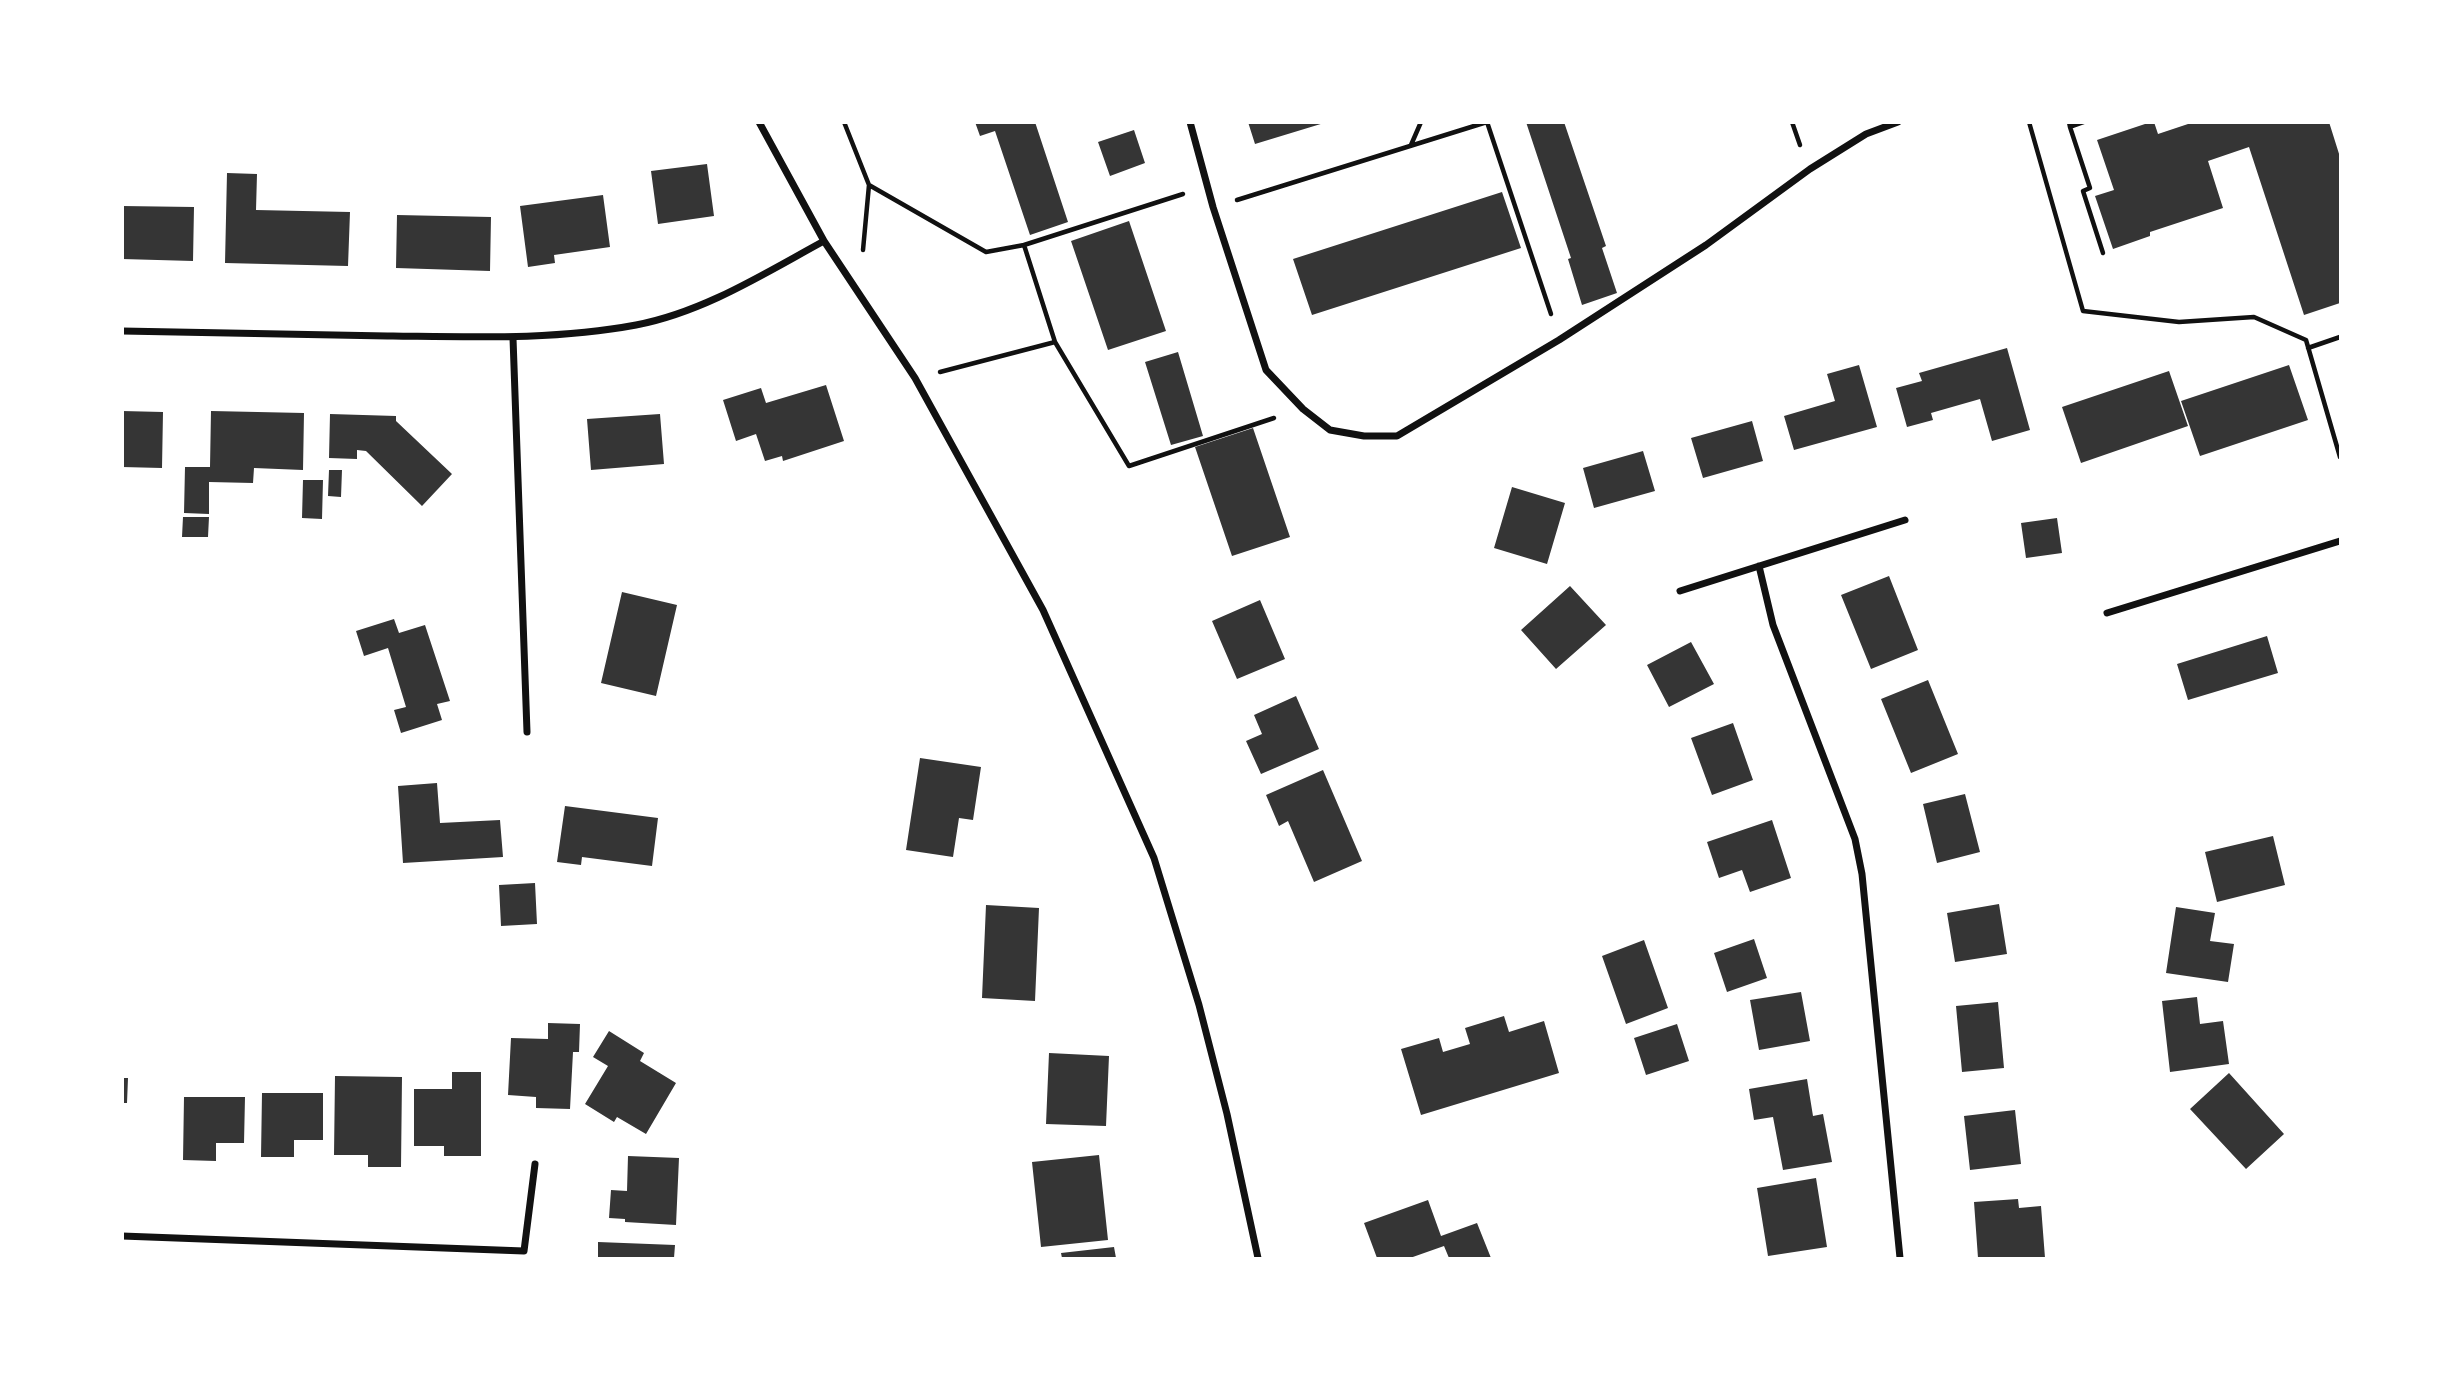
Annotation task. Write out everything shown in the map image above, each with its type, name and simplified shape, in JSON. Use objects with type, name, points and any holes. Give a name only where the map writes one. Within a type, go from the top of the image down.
[{"type":"street","points":[[759,122],[824,241],[915,378],[1042,610],[1154,858],[1199,1005],[1218,1078],[1258,1258]]},
{"type":"street","points":[[1190,122],[1213,207],[1266,370],[1303,409],[1330,430],[1364,436],[1397,436],[1559,340],[1706,245],[1810,169],[1866,134],[1898,122]]},
{"type":"street","points":[[122,331],[513,338],[588,331],[649,321],[733,291],[824,241]]},
{"type":"street","points":[[513,338],[527,732]]},
{"type":"street","points":[[1680,592],[1905,520]]},
{"type":"street","points":[[2106,613],[2340,541]]},
{"type":"street","points":[[1759,566],[1773,625],[1855,839],[1862,874],[1900,1258]]},
{"type":"street","points":[[122,1236],[524,1251],[535,1164]]},
{"type":"path","points":[[844,122],[869,185],[859,294]]},
{"type":"path","points":[[1411,146],[1421,122]]},
{"type":"path","points":[[1213,207],[1487,122],[1559,340]]},
{"type":"path","points":[[2029,122],[2083,312],[2179,322],[2254,317],[2306,340],[2340,457]]},
{"type":"path","points":[[2084,122],[2070,125],[2090,188],[2082,191],[2103,253]]},
{"type":"path","points":[[869,185],[986,252],[1024,245],[1208,187]]},
{"type":"path","points":[[1024,245],[1055,342],[1129,466],[1303,409]]},
{"type":"path","points":[[2308,348],[2340,337]]},
{"type":"path","points":[[915,378],[1055,342]]},
{"type":"building","points":[[975,122],[1035,122],[1068,222],[1030,235],[995,131],[980,136]]},
{"type":"building","points":[[1248,122],[1324,122],[1324,123],[1255,144]]},
{"type":"building","points":[[1526,122],[1564,122],[1606,246],[1602,248],[1617,293],[1582,305],[1568,259],[1571,258]]},
{"type":"building","points":[[2154,122],[2158,134],[2194,122],[2329,122],[2340,157],[2340,303],[2304,315],[2249,147],[2208,161],[2223,208],[2150,232],[2150,236],[2113,249],[2095,196],[2114,190],[2097,140]]},
{"type":"building","points":[[1134,130],[1145,163],[1110,176],[1098,142]]},
{"type":"building","points":[[707,164],[714,216],[658,224],[651,171]]},
{"type":"building","points":[[227,173],[257,174],[256,210],[350,212],[348,266],[225,263]]},
{"type":"building","points":[[1502,192],[1521,248],[1312,315],[1293,259]]},
{"type":"building","points":[[603,195],[610,247],[554,255],[555,263],[528,267],[520,206]]},
{"type":"building","points":[[122,206],[194,207],[193,261],[122,259]]},
{"type":"building","points":[[397,215],[491,217],[490,271],[396,268]]},
{"type":"building","points":[[1129,221],[1166,331],[1108,350],[1071,241]]},
{"type":"building","points":[[2007,348],[2030,430],[1992,441],[1980,399],[1931,413],[1933,420],[1907,427],[1896,388],[1922,381],[1919,373]]},
{"type":"building","points":[[1178,352],[1203,436],[1171,445],[1145,362]]},
{"type":"building","points":[[1859,365],[1877,427],[1794,450],[1784,416],[1835,401],[1827,374]]},
{"type":"building","points":[[2289,365],[2308,420],[2200,456],[2181,401]]},
{"type":"building","points":[[2169,371],[2188,426],[2081,463],[2062,407]]},
{"type":"building","points":[[826,385],[844,441],[783,461],[782,456],[765,461],[756,434],[736,441],[723,400],[761,388],[766,403]]},
{"type":"building","points":[[122,411],[163,412],[162,468],[122,467]]},
{"type":"building","points":[[211,411],[304,413],[303,470],[254,468],[253,483],[209,482],[209,514],[184,513],[185,467],[210,467]]},
{"type":"building","points":[[330,414],[396,416],[396,421],[452,474],[422,506],[366,451],[357,450],[357,459],[329,458]]},
{"type":"building","points":[[660,414],[664,464],[591,470],[587,419]]},
{"type":"building","points":[[1752,421],[1763,461],[1703,478],[1691,438]]},
{"type":"building","points":[[1253,428],[1290,537],[1232,556],[1195,447]]},
{"type":"building","points":[[1643,451],[1655,491],[1594,508],[1583,468]]},
{"type":"building","points":[[329,470],[342,470],[341,497],[328,496]]},
{"type":"building","points":[[303,480],[323,480],[322,519],[302,518]]},
{"type":"building","points":[[1512,487],[1565,503],[1547,564],[1494,548]]},
{"type":"building","points":[[183,517],[209,517],[208,537],[182,537]]},
{"type":"building","points":[[2057,518],[2062,553],[2026,558],[2021,523]]},
{"type":"building","points":[[1889,576],[1918,650],[1871,669],[1841,595]]},
{"type":"building","points":[[1570,586],[1606,625],[1556,669],[1521,630]]},
{"type":"building","points":[[622,592],[677,605],[656,696],[601,683]]},
{"type":"building","points":[[1260,600],[1285,659],[1237,679],[1212,621]]},
{"type":"building","points":[[394,619],[399,633],[425,625],[450,701],[437,704],[442,720],[401,733],[394,710],[406,707],[388,648],[364,656],[356,631]]},
{"type":"building","points":[[2267,636],[2278,673],[2188,700],[2177,664]]},
{"type":"building","points":[[1691,642],[1714,684],[1669,707],[1647,665]]},
{"type":"building","points":[[1928,680],[1958,754],[1911,773],[1881,699]]},
{"type":"building","points":[[1296,696],[1319,749],[1261,774],[1246,741],[1262,734],[1254,715]]},
{"type":"building","points":[[1733,723],[1753,780],[1712,795],[1691,738]]},
{"type":"building","points":[[920,758],[981,767],[973,820],[959,818],[953,857],[906,850]]},
{"type":"building","points":[[1323,770],[1362,861],[1314,882],[1288,821],[1279,826],[1266,795]]},
{"type":"building","points":[[437,783],[440,823],[500,820],[503,857],[403,863],[398,786]]},
{"type":"building","points":[[1965,794],[1980,852],[1937,863],[1923,804]]},
{"type":"building","points":[[565,806],[658,818],[652,866],[582,857],[581,865],[557,862]]},
{"type":"building","points":[[1772,820],[1791,878],[1750,892],[1742,870],[1719,878],[1707,842]]},
{"type":"building","points":[[2273,836],[2285,885],[2217,902],[2205,852]]},
{"type":"building","points":[[535,883],[537,924],[501,926],[499,885]]},
{"type":"building","points":[[1999,904],[2007,954],[1955,962],[1947,913]]},
{"type":"building","points":[[986,905],[1039,908],[1035,1001],[982,998]]},
{"type":"building","points":[[2176,907],[2215,913],[2210,941],[2234,944],[2228,982],[2166,973]]},
{"type":"building","points":[[1754,939],[1767,978],[1727,992],[1714,953]]},
{"type":"building","points":[[1644,940],[1668,1008],[1626,1024],[1602,956]]},
{"type":"building","points":[[1801,992],[1810,1041],[1759,1050],[1750,1000]]},
{"type":"building","points":[[2197,997],[2200,1024],[2223,1021],[2229,1064],[2170,1072],[2162,1001]]},
{"type":"building","points":[[1998,1002],[2004,1068],[1962,1072],[1956,1006]]},
{"type":"building","points":[[1504,1016],[1509,1032],[1544,1021],[1559,1073],[1421,1115],[1401,1049],[1439,1038],[1443,1052],[1470,1044],[1465,1028]]},
{"type":"building","points":[[548,1023],[580,1024],[579,1052],[573,1052],[570,1109],[536,1108],[536,1097],[508,1095],[511,1038],[548,1039]]},
{"type":"building","points":[[1677,1024],[1689,1061],[1646,1075],[1634,1038]]},
{"type":"building","points":[[609,1031],[644,1053],[640,1061],[676,1083],[646,1134],[617,1117],[614,1122],[585,1104],[608,1066],[593,1057]]},
{"type":"building","points":[[1049,1053],[1109,1056],[1106,1126],[1046,1124]]},
{"type":"building","points":[[452,1072],[481,1072],[481,1156],[444,1156],[444,1146],[414,1146],[414,1089],[452,1089]]},
{"type":"building","points":[[2229,1073],[2284,1134],[2246,1169],[2190,1109]]},
{"type":"building","points":[[335,1076],[402,1077],[401,1167],[368,1167],[368,1155],[334,1155]]},
{"type":"building","points":[[122,1078],[128,1078],[127,1103],[122,1103]]},
{"type":"building","points":[[1807,1079],[1813,1116],[1823,1114],[1832,1162],[1783,1170],[1773,1117],[1754,1120],[1749,1089]]},
{"type":"building","points":[[262,1093],[323,1093],[323,1140],[294,1140],[294,1157],[261,1157]]},
{"type":"building","points":[[184,1097],[245,1097],[244,1143],[216,1143],[216,1161],[183,1160]]},
{"type":"building","points":[[2015,1110],[2021,1164],[1970,1170],[1964,1116]]},
{"type":"building","points":[[1099,1155],[1108,1240],[1041,1247],[1032,1162]]},
{"type":"building","points":[[628,1156],[679,1158],[676,1225],[625,1222],[625,1219],[609,1218],[611,1190],[627,1191]]},
{"type":"building","points":[[1816,1178],[1827,1247],[1768,1256],[1757,1188]]},
{"type":"building","points":[[2018,1199],[2019,1208],[2041,1206],[2045,1258],[1978,1258],[1974,1202]]},
{"type":"building","points":[[1428,1200],[1441,1236],[1477,1223],[1491,1258],[1449,1258],[1444,1246],[1410,1258],[1377,1258],[1364,1223]]},
{"type":"building","points":[[598,1242],[675,1245],[674,1258],[598,1258]]},
{"type":"building","points":[[1114,1247],[1116,1258],[1062,1258],[1061,1253]]}]
